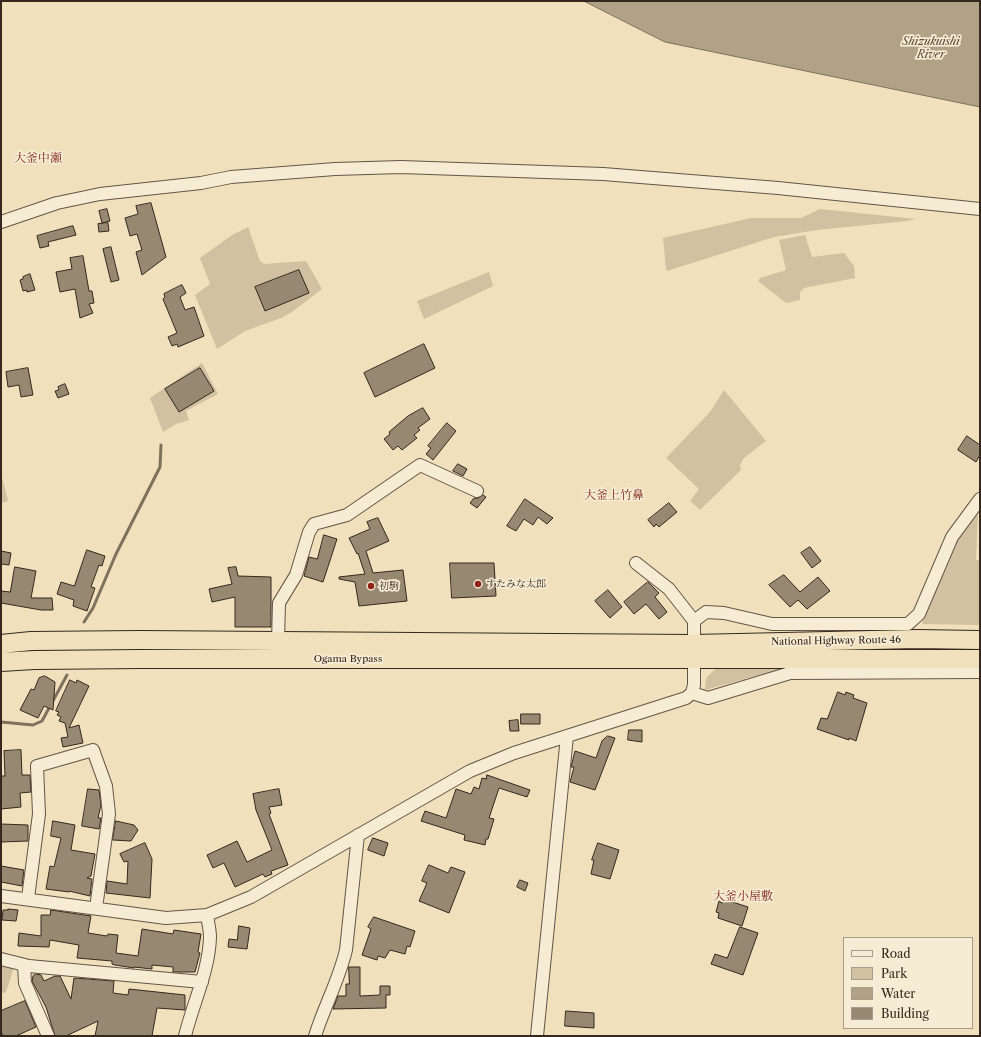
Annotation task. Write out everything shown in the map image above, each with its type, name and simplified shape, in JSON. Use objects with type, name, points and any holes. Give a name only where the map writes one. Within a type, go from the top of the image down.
[{"type":"highway","name":"National Highway Route 46","points":[[694,651],[917,639],[980,640]]},
{"type":"highway","name":"Ogama Bypass","points":[[1,644],[31,641],[278,641],[694,651]]},
{"type":"highway","name":"Ogama Bypass","points":[[1,662],[50,660],[694,651]]},
{"type":"highway","name":"National Highway Route 46","points":[[694,651],[980,659]]},
{"type":"street","points":[[1,222],[57,203],[100,194],[201,183],[231,177],[335,169],[401,168],[603,174],[778,188],[980,209]]},
{"type":"street","points":[[278,641],[279,603],[296,575],[309,532],[314,524],[347,514],[420,465],[477,491]]},
{"type":"street","points":[[694,621],[706,612],[724,613],[772,624],[908,624],[919,614],[952,537],[980,499]]},
{"type":"street","points":[[1,896],[28,898],[166,918],[207,915],[251,896],[470,771],[514,753],[686,698],[692,693],[694,685],[694,621],[669,590],[636,563]]},
{"type":"street","points":[[692,693],[708,698],[790,672],[980,672]]},
{"type":"street","points":[[537,1036],[567,736]]},
{"type":"street","points":[[28,898],[39,814],[37,766],[93,750],[106,786],[109,814],[96,908]]},
{"type":"street","points":[[315,1036],[321,1016],[342,968],[346,950],[358,835]]},
{"type":"street","points":[[185,1036],[202,982],[210,936],[207,915]]},
{"type":"street","points":[[1,959],[24,965],[202,982]]},
{"type":"street","points":[[24,965],[25,982],[48,1036]]},
{"type":"green space","points":[[820,209],[916,219],[817,230],[774,237],[667,271],[666,269],[663,238],[751,218],[801,218]]},
{"type":"green space","points":[[248,227],[260,261],[264,264],[306,261],[322,289],[292,312],[281,318],[245,331],[217,349],[195,295],[210,284],[200,258],[232,235]]},
{"type":"green space","points":[[805,235],[812,257],[844,253],[854,266],[855,278],[804,288],[800,292],[800,300],[786,303],[758,281],[760,278],[786,270],[779,240]]},
{"type":"green space","points":[[489,272],[493,286],[424,319],[417,301]]},
{"type":"green space","points":[[202,363],[218,394],[186,411],[189,420],[176,424],[163,432],[150,398]]},
{"type":"green space","points":[[724,390],[766,441],[744,458],[740,465],[741,470],[700,510],[690,501],[699,489],[666,458],[710,412]]},
{"type":"green space","points":[[1,473],[8,501],[1,503]]},
{"type":"green space","points":[[978,511],[976,560],[980,560],[980,625],[922,624],[951,550],[968,523]]},
{"type":"green space","points":[[716,668],[780,669],[705,690],[706,678]]},
{"type":"green space","points":[[1,962],[14,967],[6,992],[1,994]]},
{"type":"water","name":"Shizukuishi River","points":[[584,1],[980,1],[980,107],[665,42]]},
{"type":"building","points":[[151,203],[166,257],[142,275],[136,252],[142,250],[137,234],[130,236],[125,218],[138,214],[136,206]]},
{"type":"building","points":[[107,209],[110,221],[102,223],[99,211]]},
{"type":"building","points":[[108,223],[109,231],[99,232],[98,224]]},
{"type":"building","points":[[73,226],[76,235],[48,242],[49,246],[40,248],[37,236]]},
{"type":"building","points":[[111,247],[119,280],[111,282],[103,249]]},
{"type":"building","points":[[83,256],[89,291],[92,291],[94,303],[89,304],[93,313],[80,318],[75,289],[60,292],[56,272],[72,269],[70,258]]},
{"type":"building","points":[[299,270],[309,293],[265,311],[255,287]]},
{"type":"building","points":[[30,274],[35,290],[27,292],[27,290],[23,291],[20,280]]},
{"type":"building","points":[[182,285],[186,293],[180,297],[185,310],[194,307],[204,336],[178,347],[177,344],[172,346],[168,337],[177,333],[163,299],[165,297],[164,294]]},
{"type":"building","points":[[424,344],[435,368],[375,397],[364,373]]},
{"type":"building","points":[[28,368],[33,395],[21,397],[19,385],[8,387],[6,372]]},
{"type":"building","points":[[200,368],[214,391],[179,412],[165,389]]},
{"type":"building","points":[[65,384],[69,394],[58,398],[55,391],[59,390],[58,387]]},
{"type":"building","points":[[423,408],[430,419],[418,428],[420,430],[414,435],[417,438],[402,450],[398,446],[393,450],[384,439],[390,434],[389,432],[408,416]]},
{"type":"building","points":[[447,423],[456,431],[433,460],[426,454],[431,448],[428,446]]},
{"type":"building","points":[[967,436],[980,445],[980,455],[976,462],[958,450]]},
{"type":"building","points":[[458,464],[467,469],[463,476],[453,471]]},
{"type":"building","points":[[483,495],[486,497],[477,508],[470,503],[474,498],[478,498]]},
{"type":"building","points":[[525,499],[553,518],[547,524],[538,517],[533,525],[524,519],[516,531],[507,526]]},
{"type":"building","points":[[669,503],[677,512],[659,527],[656,524],[654,527],[648,520]]},
{"type":"building","points":[[378,518],[389,541],[366,551],[373,573],[403,570],[407,601],[359,606],[355,582],[339,579],[339,577],[365,574],[358,553],[357,554],[349,538],[370,529],[367,522]]},
{"type":"building","points":[[324,535],[337,539],[323,582],[304,576],[309,557],[317,559]]},
{"type":"building","points":[[810,547],[821,561],[812,568],[801,553]]},
{"type":"building","points":[[87,550],[105,556],[102,566],[99,565],[91,587],[95,588],[87,611],[73,606],[74,600],[57,594],[61,582],[74,586]]},
{"type":"building","points":[[1,551],[11,553],[9,565],[1,564]]},
{"type":"building","points":[[450,563],[494,563],[496,596],[452,598]]},
{"type":"building","points":[[15,567],[36,571],[31,598],[52,598],[53,610],[41,610],[1,603],[1,591],[10,592]]},
{"type":"building","points":[[236,567],[238,576],[271,577],[271,627],[235,627],[235,597],[212,602],[209,589],[232,584],[228,568]]},
{"type":"building","points":[[784,575],[800,592],[818,577],[830,591],[807,609],[798,600],[790,607],[769,585]]},
{"type":"building","points":[[648,582],[659,593],[655,597],[667,612],[659,619],[646,604],[634,614],[624,602]]},
{"type":"building","points":[[608,590],[622,607],[610,618],[595,601]]},
{"type":"building","points":[[45,676],[55,682],[53,710],[44,706],[38,718],[20,710],[31,689],[34,690],[39,678]]},
{"type":"building","points":[[70,680],[76,683],[77,680],[89,686],[69,728],[79,725],[83,743],[63,747],[61,738],[68,737],[65,723],[59,721],[61,717],[57,715],[59,712],[56,711]]},
{"type":"building","points":[[838,692],[845,695],[846,692],[854,695],[853,698],[867,703],[856,741],[817,729],[821,718],[827,719]]},
{"type":"building","points":[[521,714],[540,714],[540,724],[521,724]]},
{"type":"building","points":[[518,720],[519,731],[510,731],[509,721]]},
{"type":"building","points":[[629,730],[642,730],[642,742],[628,740]]},
{"type":"building","points":[[608,736],[615,738],[595,790],[570,782],[574,767],[571,767],[575,751],[596,758],[602,741]]},
{"type":"building","points":[[21,750],[22,775],[30,775],[31,792],[20,793],[21,807],[1,809],[1,776],[5,776],[4,751]]},
{"type":"building","points":[[487,775],[530,790],[527,797],[499,788],[489,818],[494,819],[485,845],[464,840],[465,835],[421,821],[425,811],[446,818],[456,789],[471,794],[474,787],[479,789],[482,778],[486,779]]},
{"type":"building","points":[[88,789],[99,790],[101,805],[98,818],[101,818],[99,829],[82,826]]},
{"type":"building","points":[[279,789],[282,805],[269,807],[271,813],[269,814],[288,865],[271,871],[272,874],[265,877],[263,874],[235,887],[224,863],[213,868],[207,855],[237,841],[247,862],[272,850],[256,810],[253,794]]},
{"type":"building","points":[[53,821],[75,825],[71,850],[95,854],[91,876],[87,878],[92,879],[90,896],[69,891],[46,889],[50,866],[54,867],[61,838],[51,836]]},
{"type":"building","points":[[116,821],[134,825],[138,830],[131,841],[113,840]]},
{"type":"building","points":[[1,824],[28,825],[28,841],[2,842]]},
{"type":"building","points":[[373,838],[388,843],[384,856],[368,850]]},
{"type":"building","points":[[145,843],[152,859],[150,898],[106,893],[107,881],[127,884],[128,861],[124,862],[120,854]]},
{"type":"building","points":[[598,843],[619,850],[610,879],[591,874],[594,860],[592,860]]},
{"type":"building","points":[[429,865],[448,873],[451,867],[465,872],[449,913],[419,901],[427,883],[422,881]]},
{"type":"building","points":[[1,866],[24,870],[22,886],[1,882]]},
{"type":"building","points":[[520,880],[528,883],[525,891],[517,887]]},
{"type":"building","points":[[723,899],[748,907],[742,926],[718,918],[719,913],[716,912],[719,901],[722,903]]},
{"type":"building","points":[[3,910],[18,910],[16,921],[2,920]]},
{"type":"building","points":[[51,910],[91,916],[88,933],[107,936],[108,934],[118,935],[116,953],[138,956],[142,929],[173,934],[174,930],[201,934],[198,952],[200,953],[195,972],[173,972],[173,967],[152,965],[152,969],[134,968],[115,965],[112,964],[112,961],[77,958],[79,945],[50,940],[49,947],[18,946],[19,933],[41,936],[41,915],[50,915]]},
{"type":"building","points":[[374,917],[415,931],[410,947],[407,946],[405,954],[390,950],[385,958],[378,956],[377,960],[362,955],[371,929],[368,927]]},
{"type":"building","points":[[239,926],[250,928],[247,949],[228,947],[229,939],[237,940]]},
{"type":"building","points":[[740,927],[758,933],[743,975],[711,964],[715,954],[727,958]]},
{"type":"building","points":[[349,967],[360,967],[360,996],[380,995],[380,986],[390,986],[390,995],[386,995],[386,1008],[333,1009],[338,996],[346,996],[346,984],[349,984]]},
{"type":"building","points":[[36,974],[41,975],[44,981],[55,976],[60,976],[71,999],[74,978],[114,981],[113,993],[128,995],[129,989],[185,995],[185,1010],[157,1008],[152,1036],[95,1036],[98,1021],[66,1036],[55,1036],[46,1007],[32,981],[33,976]]},
{"type":"building","points":[[25,1001],[36,1027],[16,1036],[3,1036],[1,1032],[1,1011]]},
{"type":"building","points":[[566,1011],[594,1013],[594,1028],[565,1026]]},
{"type":"waterway","points":[[84,622],[93,608],[116,554],[160,467],[161,445]]},
{"type":"waterway","points":[[1,722],[33,725],[42,721],[67,675]]},
{"type":"place","name":"すたみな太郎","points":[[478,584]]},
{"type":"place","name":"初駒","points":[[371,586]]},
{"type":"district","name":"大釜中瀬","points":[[38,159]]},
{"type":"district","name":"大釜上竹鼻","points":[[614,496]]},
{"type":"district","name":"大釜小屋敷","points":[[743,897]]}]
